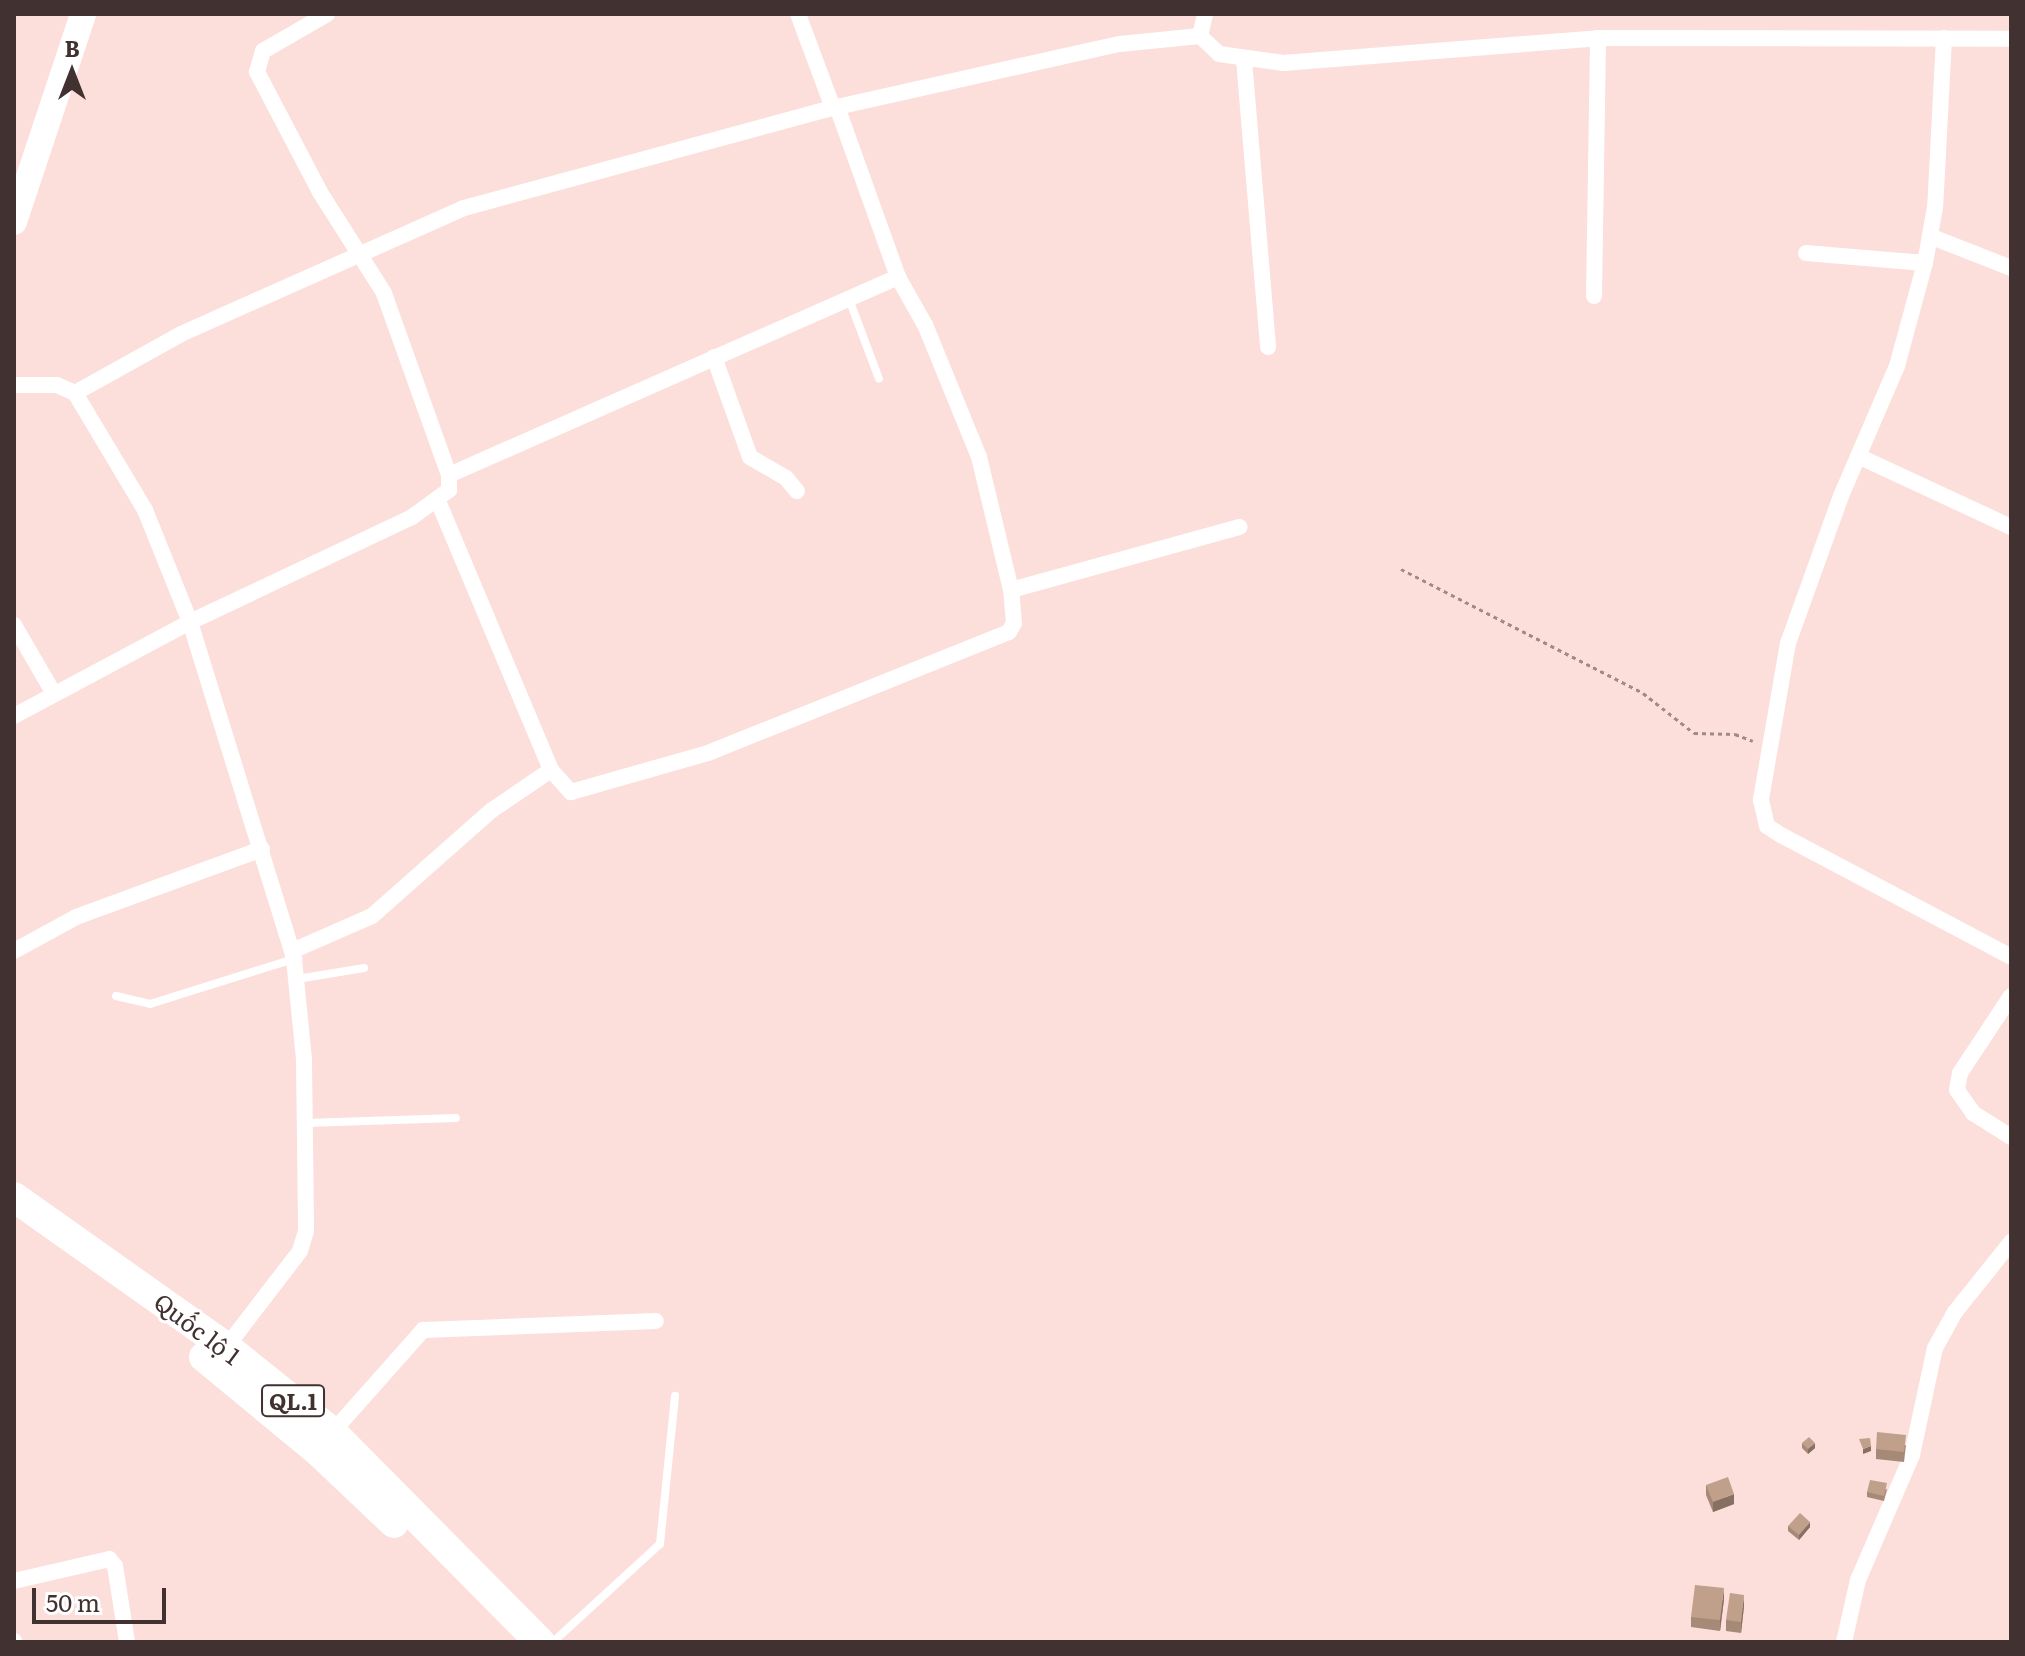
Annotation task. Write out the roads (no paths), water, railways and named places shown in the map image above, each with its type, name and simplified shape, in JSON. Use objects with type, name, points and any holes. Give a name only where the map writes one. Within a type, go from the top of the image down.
[{"type":"highway","name":"Quốc lộ 1","points":[[14,1197],[325,1441],[540,1642]]},
{"type":"highway","name":"Quốc lộ 1","points":[[14,1221],[219,1356]]},
{"type":"highway","name":"Quốc lộ 1","points":[[325,1441],[514,1642]]},
{"type":"main road","points":[[14,222],[83,14]]},
{"type":"street","points":[[14,716],[53,692],[190,622],[438,501],[449,490],[449,475],[384,293],[257,72],[263,51],[326,14]]},
{"type":"street","points":[[438,501],[551,770],[565,790],[585,791],[769,730],[1003,636],[1014,623],[1011,590],[979,457],[925,325],[898,277],[798,14]]},
{"type":"street","points":[[1200,36],[1205,14]]},
{"type":"street","points":[[75,393],[154,347],[359,254],[493,198],[835,107],[1120,44],[1200,36],[1219,54],[1244,60],[1304,63],[1488,43],[1598,38],[2011,39]]},
{"type":"street","points":[[1594,296],[1598,38]]},
{"type":"street","points":[[1944,38],[1932,237],[1897,366],[1858,456],[1788,643],[1767,748],[1761,800],[1767,826],[2011,957]]},
{"type":"street","points":[[1244,60],[1268,347]]},
{"type":"street","points":[[1932,237],[2011,268]]},
{"type":"street","points":[[1806,253],[1925,263]]},
{"type":"street","points":[[449,475],[898,277]]},
{"type":"street","points":[[714,357],[750,457],[786,478],[797,491]]},
{"type":"street","points":[[14,385],[57,385],[75,393],[145,510],[190,622],[293,955],[306,1123],[304,1243],[219,1356]]},
{"type":"street","points":[[1858,456],[2011,527]]},
{"type":"street","points":[[1011,590],[1239,527]]},
{"type":"street","points":[[14,625],[53,692]]},
{"type":"street","points":[[293,955],[372,916],[492,810],[551,770]]},
{"type":"street","points":[[14,951],[76,917],[262,849]]},
{"type":"street","points":[[2011,996],[1960,1073],[1957,1090],[1973,1113],[2011,1137]]},
{"type":"street","points":[[1844,1642],[1858,1580],[1912,1455],[1935,1348],[1955,1312],[2011,1242]]},
{"type":"street","points":[[325,1441],[423,1330],[656,1321]]},
{"type":"street","points":[[14,1581],[109,1559],[115,1566],[127,1642]]},
{"type":"lane","points":[[849,299],[879,379]]},
{"type":"lane","points":[[116,996],[150,1004],[293,955]]},
{"type":"lane","points":[[297,979],[364,968]]},
{"type":"lane","points":[[306,1123],[456,1118]]},
{"type":"lane","points":[[553,1642],[660,1544],[675,1396]]}]
